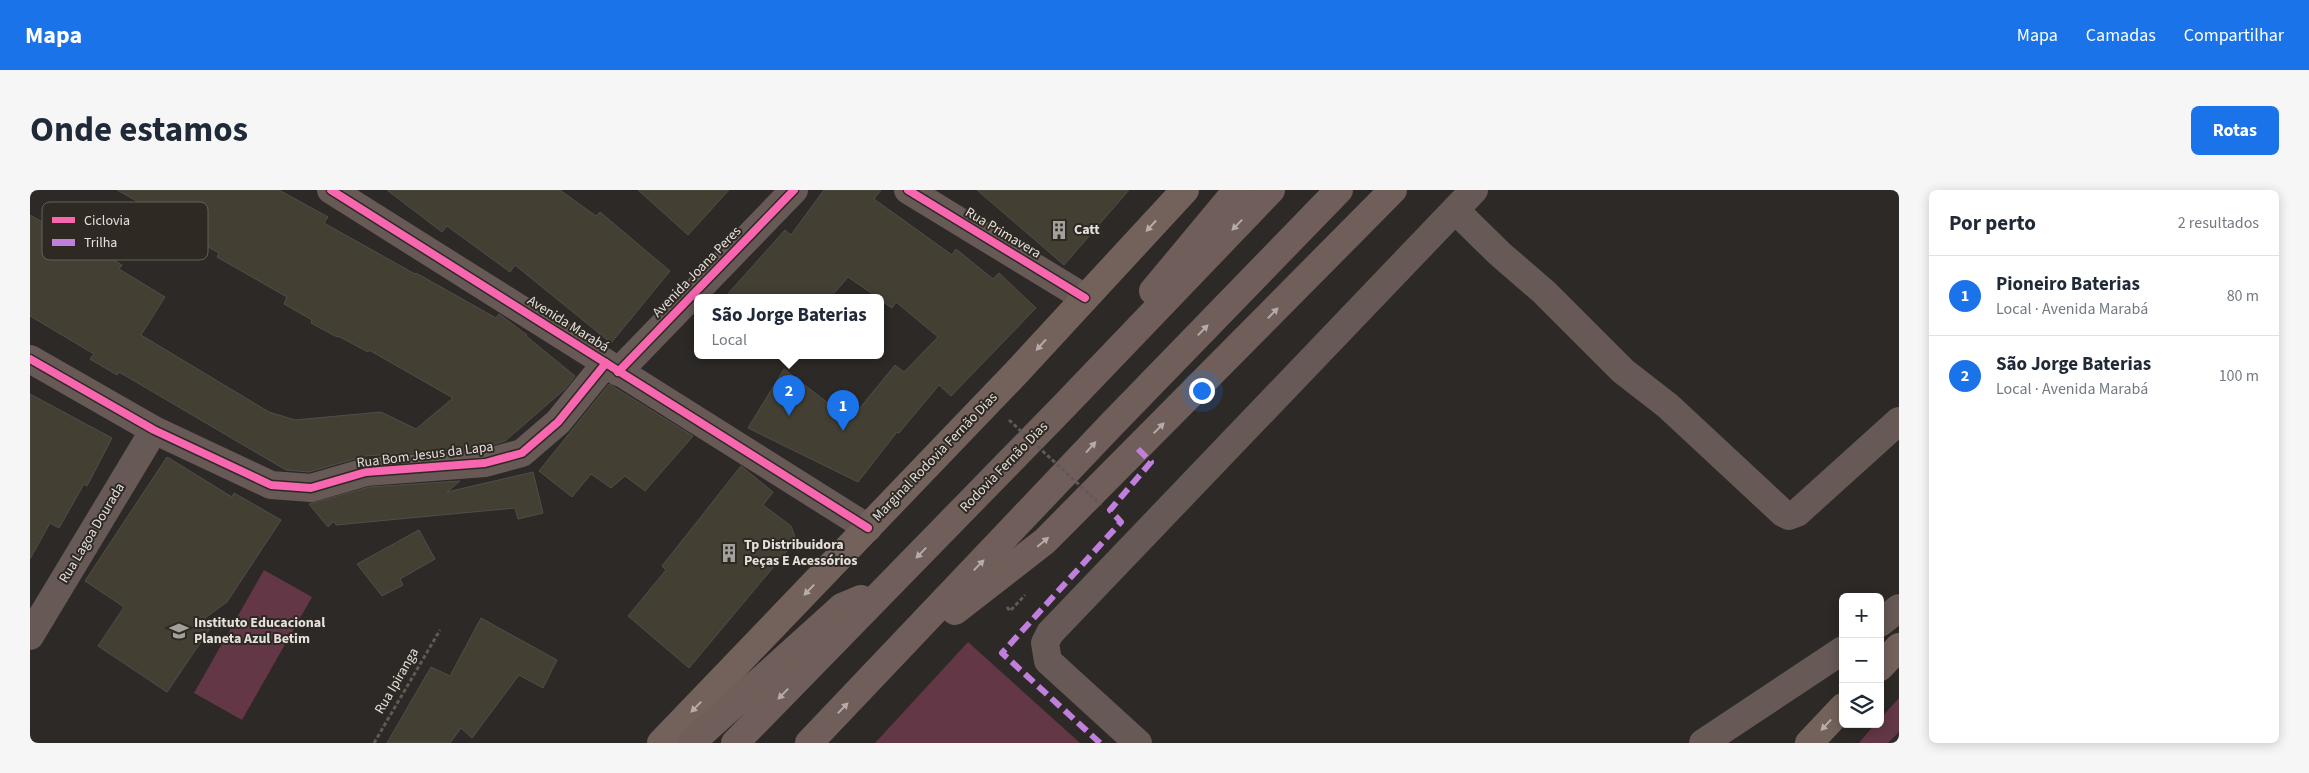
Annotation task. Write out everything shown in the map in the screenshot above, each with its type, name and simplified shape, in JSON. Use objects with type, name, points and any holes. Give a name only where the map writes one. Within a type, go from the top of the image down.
[{"type":"highway","points":[[1065,405],[1170,268],[1238,190]]},
{"type":"highway","name":"Rodovia Fernão Dias","points":[[735,743],[1065,405],[1271,190]]},
{"type":"highway","points":[[809,743],[1111,425],[1338,190]]},
{"type":"highway","points":[[880,668],[1045,542],[1393,190]]},
{"type":"highway","points":[[691,743],[842,607],[886,589]]},
{"type":"main road","name":"Marginal Rodovia Fernão Dias","points":[[661,743],[1015,374],[1185,190]]},
{"type":"main road","points":[[1884,663],[1899,647]]},
{"type":"main road","points":[[1810,743],[1839,711]]},
{"type":"street","name":"Avenida Marabá","points":[[331,190],[362,198],[612,367],[868,528]]},
{"type":"street","name":"Avenida Joana Peres","points":[[612,367],[794,190]]},
{"type":"street","name":"Rua Primavera","points":[[908,190],[1085,298]]},
{"type":"street","points":[[1138,743],[1048,661],[1044,644],[1050,633],[1474,190]]},
{"type":"street","points":[[1455,210],[1500,254],[1544,292],[1623,371],[1668,406],[1783,513],[1789,516],[1797,513],[1899,421]]},
{"type":"street","name":"Rua Bom Jesus da Lapa","points":[[30,359],[154,430],[271,485],[311,488],[366,472],[485,463],[522,453],[558,422],[612,367]]},
{"type":"street","name":"Rua Lagoa Dourada","points":[[30,636],[154,430]]},
{"type":"street","points":[[1884,620],[1899,608]]},
{"type":"street","points":[[1703,743],[1839,653]]},
{"type":"path","points":[[1009,420],[1101,505]]},
{"type":"shaded area","points":[[264,570],[312,597],[242,720],[194,693]]},
{"type":"shaded area","points":[[968,642],[1080,743],[875,743]]},
{"type":"shaded area","points":[[1899,698],[1899,732],[1888,743],[1859,743],[1872,728],[1884,728],[1884,715]]},
{"type":"building","points":[[117,190],[279,190],[328,217],[324,223],[496,318],[499,314],[575,376],[565,389],[505,441],[482,448],[365,456],[309,472],[286,470],[119,372],[117,375],[90,359],[94,354],[30,316],[30,215],[42,222],[42,260],[114,260],[122,265],[119,269],[165,297],[141,335],[269,412],[295,420],[381,412],[416,429],[453,398],[369,350],[368,352],[311,323],[312,320],[284,304],[287,297],[217,257],[219,253],[208,247],[208,202],[139,202]]},
{"type":"building","points":[[387,190],[560,190],[596,216],[600,212],[670,271],[611,343],[515,265],[510,272],[447,226],[442,232]]},
{"type":"building","points":[[638,190],[729,190],[688,235]]},
{"type":"building","points":[[824,190],[881,190],[874,199],[952,255],[956,249],[993,279],[999,273],[1036,308],[951,396],[939,385],[899,433],[897,432],[858,482],[748,428],[784,369],[850,420],[895,365],[904,372],[938,337],[896,302],[892,308],[884,303],[884,294],[873,294],[848,277],[834,294],[728,294],[785,230],[791,235]]},
{"type":"building","name":"Catt","points":[[977,190],[1129,190],[1064,265]]},
{"type":"building","points":[[609,384],[693,436],[645,491],[625,476],[611,488],[591,474],[572,497],[539,471]]},
{"type":"building","points":[[30,394],[112,438],[87,486],[84,484],[59,528],[50,523],[30,559]]},
{"type":"building","points":[[167,457],[232,497],[234,493],[281,520],[227,602],[205,618],[211,627],[167,692],[98,646],[124,607],[85,581]]},
{"type":"building","name":"Tp Distribuidora Peças E Acessórios","points":[[741,466],[773,492],[763,505],[791,526],[796,540],[689,668],[628,616],[666,570],[662,566]]},
{"type":"building","points":[[533,472],[543,513],[518,519],[515,508],[336,525],[334,521],[328,527],[309,504],[369,487],[460,481],[447,492]]},
{"type":"building","points":[[419,530],[435,559],[400,579],[403,585],[382,596],[357,564]]},
{"type":"building","points":[[481,618],[557,660],[543,688],[519,675],[472,738],[461,728],[450,743],[387,743],[431,667],[450,676]]},
{"type":"marked path","points":[[1100,743],[1002,653],[1121,522],[1110,510],[1151,462],[1138,449]]},
{"type":"cycle path","points":[[331,190],[868,528]]},
{"type":"cycle path","points":[[618,372],[794,190]]},
{"type":"cycle path","points":[[908,190],[1085,298]]},
{"type":"cycle path","points":[[30,359],[154,430],[271,485],[311,488],[366,472],[485,463],[522,453],[558,422],[606,363]]},
{"type":"place","name":"Catt","points":[[1059,230]]},
{"type":"place","name":"São Jorge Baterias","points":[[789,416]]},
{"type":"place","name":"Pioneiro Baterias","points":[[843,431]]},
{"type":"place","name":"Tp Distribuidora Peças E Acessórios","points":[[729,553]]},
{"type":"place","name":"Instituto Educacional Planeta Azul Betim","points":[[179,631]]}]
